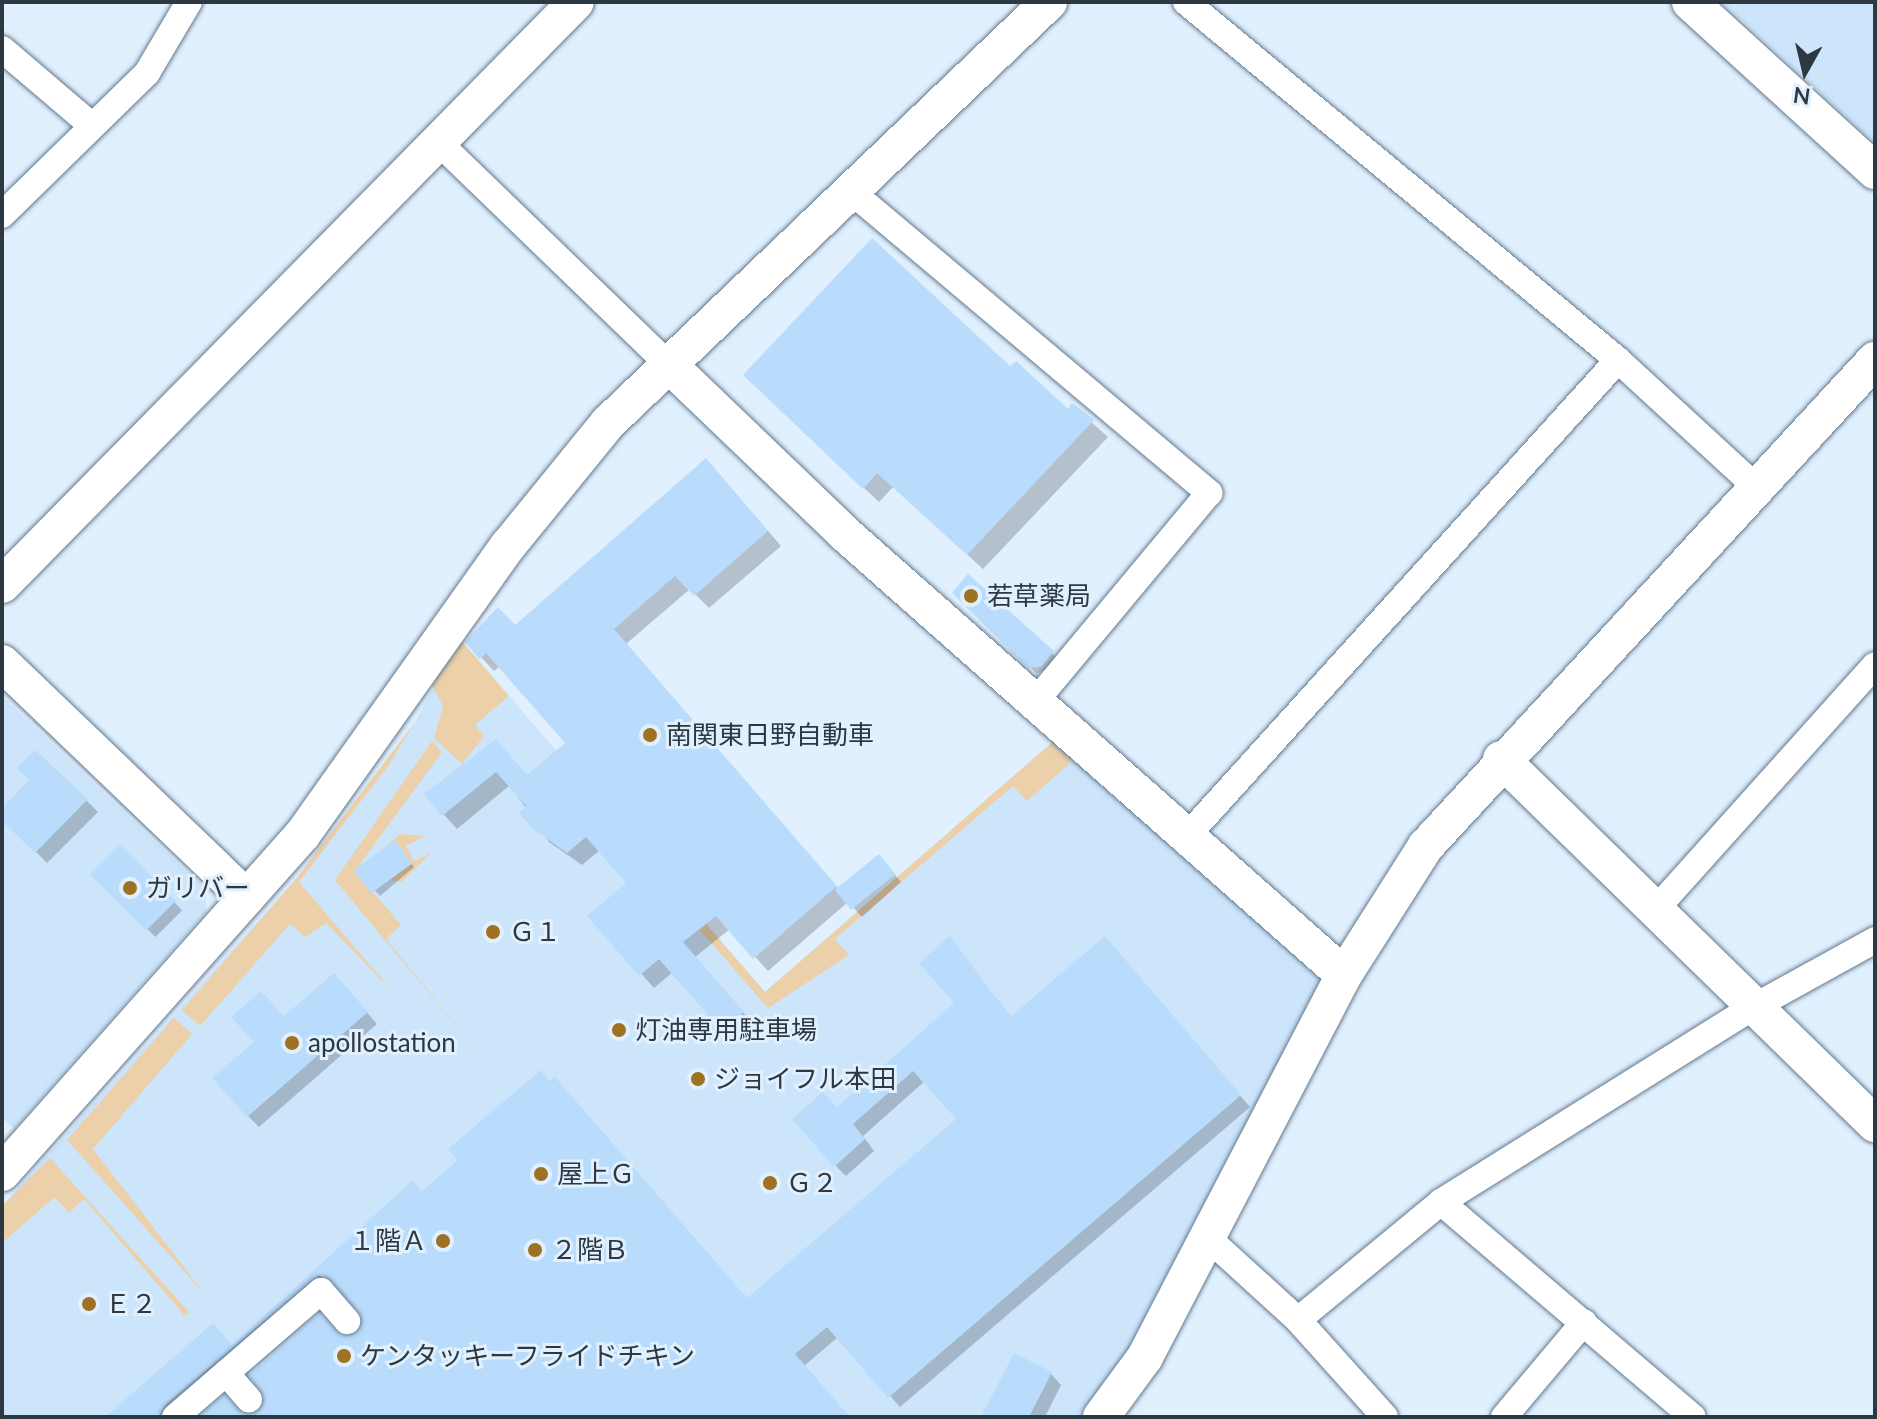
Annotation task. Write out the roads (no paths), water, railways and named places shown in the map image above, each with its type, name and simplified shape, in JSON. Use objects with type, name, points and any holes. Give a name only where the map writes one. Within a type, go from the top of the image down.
[{"type":"street","points":[[2,215],[147,73],[189,2]]},
{"type":"street","points":[[2,585],[576,2]]},
{"type":"street","points":[[2,1173],[247,898],[356,767],[556,484],[667,363],[853,193],[1049,2]]},
{"type":"street","points":[[1186,2],[1618,360],[1755,486]]},
{"type":"street","points":[[1690,2],[1875,171]]},
{"type":"street","points":[[2,49],[91,125]]},
{"type":"street","points":[[437,141],[667,363],[1035,702],[1344,975]]},
{"type":"street","points":[[853,193],[1209,493],[1035,702]]},
{"type":"street","points":[[1187,836],[1618,360]]},
{"type":"street","points":[[1101,1417],[1145,1357],[1344,975],[1426,846],[1501,759],[1755,486],[1872,369]]},
{"type":"street","points":[[2,663],[247,898]]},
{"type":"street","points":[[1657,908],[1875,665]]},
{"type":"street","points":[[1501,759],[1657,908],[1752,1008],[1875,1124]]},
{"type":"street","points":[[1298,1320],[1441,1202],[1752,1008],[1875,940]]},
{"type":"street","points":[[1441,1202],[1693,1417]]},
{"type":"street","points":[[1208,1238],[1298,1320],[1385,1417]]},
{"type":"street","points":[[175,1417],[215,1377],[321,1291],[347,1321]]},
{"type":"street","points":[[1504,1417],[1584,1322]]},
{"type":"street","points":[[215,1377],[249,1399]]},
{"type":"place","name":"若草薬局","points":[[971,596]]},
{"type":"place","name":"南関東日野自動車","points":[[650,735]]},
{"type":"place","name":"ガリバー","points":[[130,888]]},
{"type":"place","name":"Ｇ１","points":[[493,932]]},
{"type":"place","name":"灯油専用駐車場","points":[[619,1030]]},
{"type":"place","name":"apollostation","points":[[292,1043]]},
{"type":"place","name":"ジョイフル本田","points":[[698,1079]]},
{"type":"place","name":"屋上Ｇ","points":[[541,1174]]},
{"type":"place","name":"Ｇ２","points":[[770,1183]]},
{"type":"place","name":"１階Ａ","points":[[443,1241]]},
{"type":"place","name":"２階Ｂ","points":[[535,1250]]},
{"type":"place","name":"Ｅ２","points":[[89,1304]]},
{"type":"place","name":"ケンタッキーフライドチキン","points":[[344,1356]]}]
